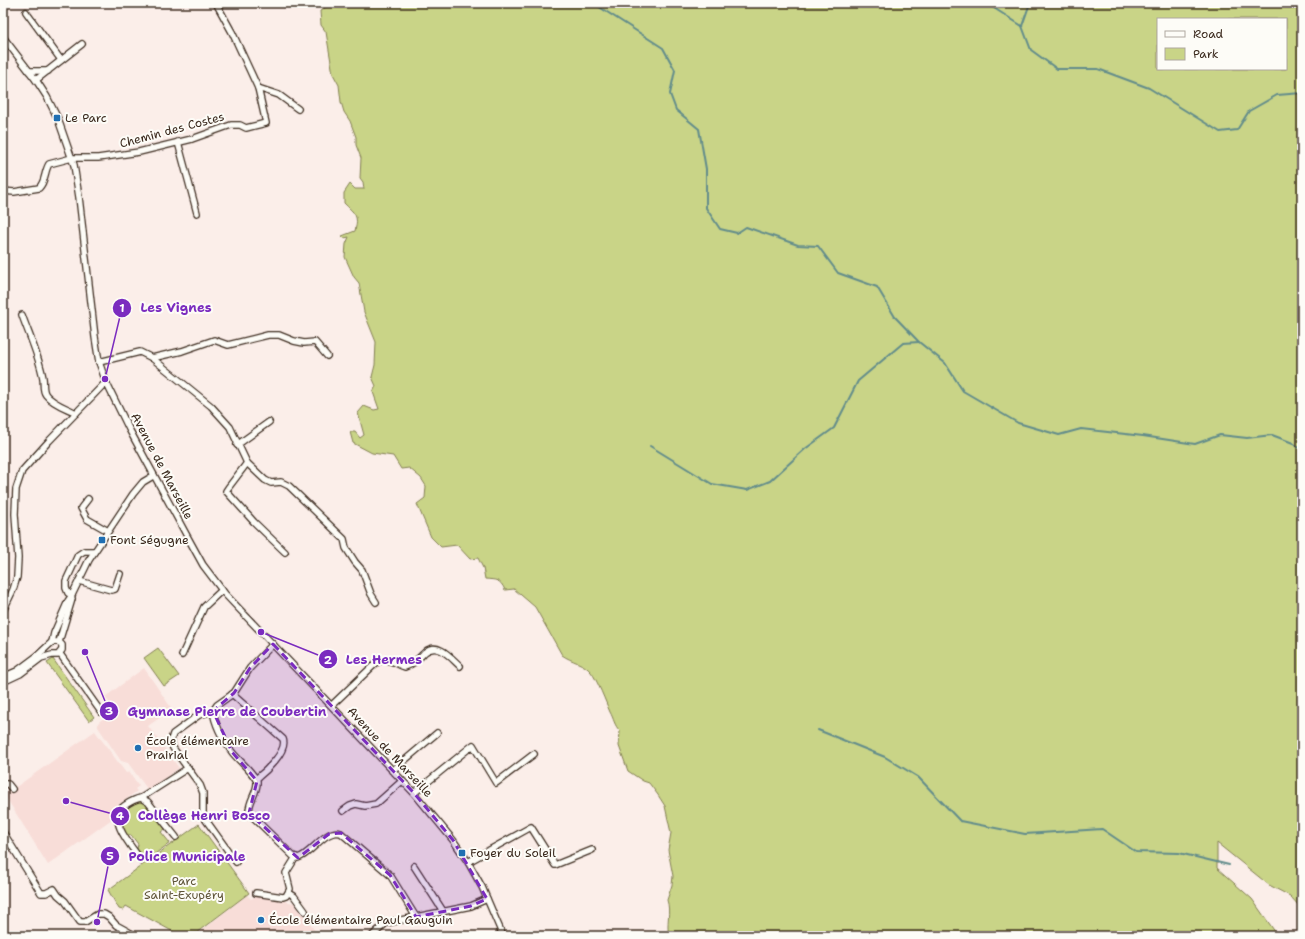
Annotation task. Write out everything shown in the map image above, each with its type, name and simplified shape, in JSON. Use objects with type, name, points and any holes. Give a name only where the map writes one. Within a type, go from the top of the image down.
[{"type":"street","points":[[216,3],[232,32],[258,88],[279,95],[298,109]]},
{"type":"street","points":[[26,12],[61,60]]},
{"type":"street","name":"Avenue de Marseille","points":[[3,37],[47,97],[58,119],[72,158],[79,197],[99,362],[106,382],[153,476],[203,565],[222,590],[414,793],[453,840],[468,862],[487,899],[503,936]]},
{"type":"street","points":[[36,80],[82,44]]},
{"type":"street","points":[[29,71],[48,71]]},
{"type":"street","name":"Chemin des Costes","points":[[3,192],[14,192],[39,188],[43,182],[49,164],[72,158],[119,156],[178,142],[231,126],[240,125],[246,128],[266,123],[258,88]]},
{"type":"street","points":[[178,142],[198,213]]},
{"type":"street","points":[[22,315],[36,354],[46,395],[52,400],[76,413]]},
{"type":"street","points":[[152,358],[182,351],[214,340],[228,344],[268,335],[279,335],[304,343],[315,342],[327,356]]},
{"type":"street","points":[[99,362],[140,352],[152,358],[211,406],[230,427],[237,445],[247,463],[264,480],[271,483],[281,482],[289,486],[344,539],[346,548],[362,570],[371,594],[376,602]]},
{"type":"street","points":[[3,611],[13,590],[17,577],[18,558],[15,514],[16,488],[22,471],[106,382]]},
{"type":"street","points":[[237,445],[269,422]]},
{"type":"street","points":[[247,463],[226,491],[254,522],[285,552]]},
{"type":"street","points":[[52,655],[48,651],[53,643],[54,633],[68,601],[94,551],[137,488],[153,476]]},
{"type":"street","points":[[88,499],[81,508],[87,519],[108,531]]},
{"type":"street","points":[[72,595],[68,593],[66,581],[78,555],[84,551],[94,551]]},
{"type":"street","points":[[79,580],[115,590],[120,574]]},
{"type":"street","points":[[182,654],[204,607],[222,590]]},
{"type":"street","points":[[53,643],[62,648],[60,654]]},
{"type":"street","points":[[3,678],[17,671],[53,643]]},
{"type":"street","points":[[236,862],[202,816],[203,793],[200,785],[173,748],[170,740],[173,734],[199,715],[213,711],[217,705],[232,694],[250,668],[273,644]]},
{"type":"street","points":[[332,705],[377,662],[382,660],[388,659],[405,667],[411,665],[426,652],[436,648],[441,649],[460,666]]},
{"type":"street","points":[[3,682],[20,674],[41,658],[60,654]]},
{"type":"street","points":[[60,654],[101,712]]},
{"type":"street","points":[[232,694],[284,742],[283,747],[272,764],[256,779]]},
{"type":"street","points":[[213,711],[224,738],[232,752],[256,779],[258,786],[248,807],[249,813],[296,858]]},
{"type":"street","points":[[392,771],[437,734]]},
{"type":"street","points":[[414,793],[473,745],[496,784],[534,754]]},
{"type":"street","points":[[141,860],[118,827],[120,809],[134,799],[141,798],[188,768]]},
{"type":"street","points":[[343,811],[356,804],[364,806],[376,804],[402,781]]},
{"type":"street","points":[[3,784],[8,784],[12,789]]},
{"type":"street","points":[[141,798],[148,802],[176,837]]},
{"type":"street","points":[[468,862],[531,827],[555,865],[592,850]]},
{"type":"street","points":[[256,893],[283,897],[286,896],[289,892],[290,884],[286,873],[296,858],[303,857],[329,834],[336,831],[341,833],[390,875],[416,917]]},
{"type":"street","points":[[3,832],[40,891],[46,893],[54,889],[65,901],[80,922],[85,922],[98,914],[104,914],[116,925],[136,936]]},
{"type":"street","points":[[414,866],[443,911]]},
{"type":"street","points":[[289,892],[294,896],[305,911]]},
{"type":"street","points":[[372,936],[386,923],[471,906],[487,899]]},
{"type":"highlighted area","points":[[273,644],[414,793],[453,840],[487,899],[471,906],[416,917],[390,875],[341,833],[329,834],[298,858],[249,813],[257,781],[232,752],[213,711],[234,693],[250,668]]},
{"type":"shaded area","points":[[144,668],[172,709],[148,726],[179,768],[148,790],[128,763],[121,761],[98,727],[98,723],[100,721],[115,710],[105,697]]},
{"type":"shaded area","points":[[95,731],[126,773],[129,772],[139,786],[135,789],[137,791],[115,808],[116,816],[48,865],[4,794]]},
{"type":"shaded area","name":"École élémentaire Paul Gauguin","points":[[247,895],[251,899],[257,896],[294,903],[319,936],[194,936]]},
{"type":"green space","points":[[328,3],[1302,3],[1302,909],[1290,896],[1269,885],[1217,843],[1217,868],[1252,899],[1278,936],[669,936],[669,909],[667,900],[672,885],[673,876],[668,850],[671,833],[665,806],[649,783],[643,781],[628,771],[619,746],[620,731],[615,724],[593,675],[585,667],[562,655],[535,607],[514,589],[505,590],[499,582],[485,579],[483,568],[478,558],[470,559],[457,545],[441,547],[431,537],[417,504],[425,498],[426,486],[421,478],[409,468],[401,469],[393,456],[372,453],[353,443],[350,432],[355,432],[360,438],[364,435],[358,413],[364,406],[374,410],[379,409],[373,392],[376,386],[372,377],[375,365],[376,342],[364,312],[359,283],[354,277],[345,257],[346,244],[349,237],[344,238],[342,236],[355,231],[357,221],[353,212],[344,203],[344,193],[350,184],[355,189],[364,189],[363,182],[360,178],[361,158],[356,145],[356,137],[350,121],[344,112],[339,85],[333,74],[326,32],[321,25],[320,11],[328,6]]},
{"type":"green space","points":[[158,648],[179,676],[164,686],[144,658]]},
{"type":"green space","points":[[53,659],[94,717],[89,721],[47,663]]},
{"type":"green space","points":[[136,801],[142,801],[151,810],[165,829],[161,832],[170,843],[145,861],[137,849],[138,844],[131,835],[127,835],[121,824],[121,816],[123,812]]},
{"type":"green space","name":"Parc Saint-Exupéry","points":[[199,824],[249,893],[192,936],[181,936],[126,906],[123,910],[119,909],[108,890]]},
{"type":"waterway","points":[[593,3],[663,48],[675,70],[670,94],[676,110],[699,129],[706,169],[706,208],[720,229],[737,233],[746,227],[798,245],[818,246],[838,273],[877,287],[895,317],[919,342],[945,363],[963,391],[1018,423],[1059,435],[1081,429],[1195,444],[1220,435],[1247,438],[1272,435],[1293,443],[1302,450]]},
{"type":"waterway","points":[[986,3],[1022,26]]},
{"type":"waterway","points":[[1030,3],[1022,26],[1031,50],[1057,69],[1098,69],[1149,88],[1220,132],[1237,130],[1249,111],[1277,95],[1302,93]]},
{"type":"waterway","points":[[650,446],[712,484],[747,490],[770,481],[805,449],[834,428],[858,381],[903,343],[919,342]]},
{"type":"waterway","points":[[818,730],[885,757],[918,777],[960,821],[1025,834],[1102,829],[1136,852],[1179,853],[1229,865]]},
{"type":"place","name":"Le Parc","points":[[57,118]]},
{"type":"place","name":"Les Vignes","points":[[105,379]]},
{"type":"place","name":"Font Ségugne","points":[[102,540]]},
{"type":"place","name":"Les Hermes","points":[[261,632]]},
{"type":"place","name":"Gymnase Pierre de Coubertin","points":[[85,652]]},
{"type":"place","name":"École élémentaire Prairial","points":[[138,748]]},
{"type":"place","name":"Collège Henri Bosco","points":[[66,801]]},
{"type":"place","name":"Foyer du Soleil","points":[[462,853]]},
{"type":"place","name":"École élémentaire Paul Gauguin","points":[[261,920]]},
{"type":"place","name":"Police Municipale","points":[[97,922]]}]
